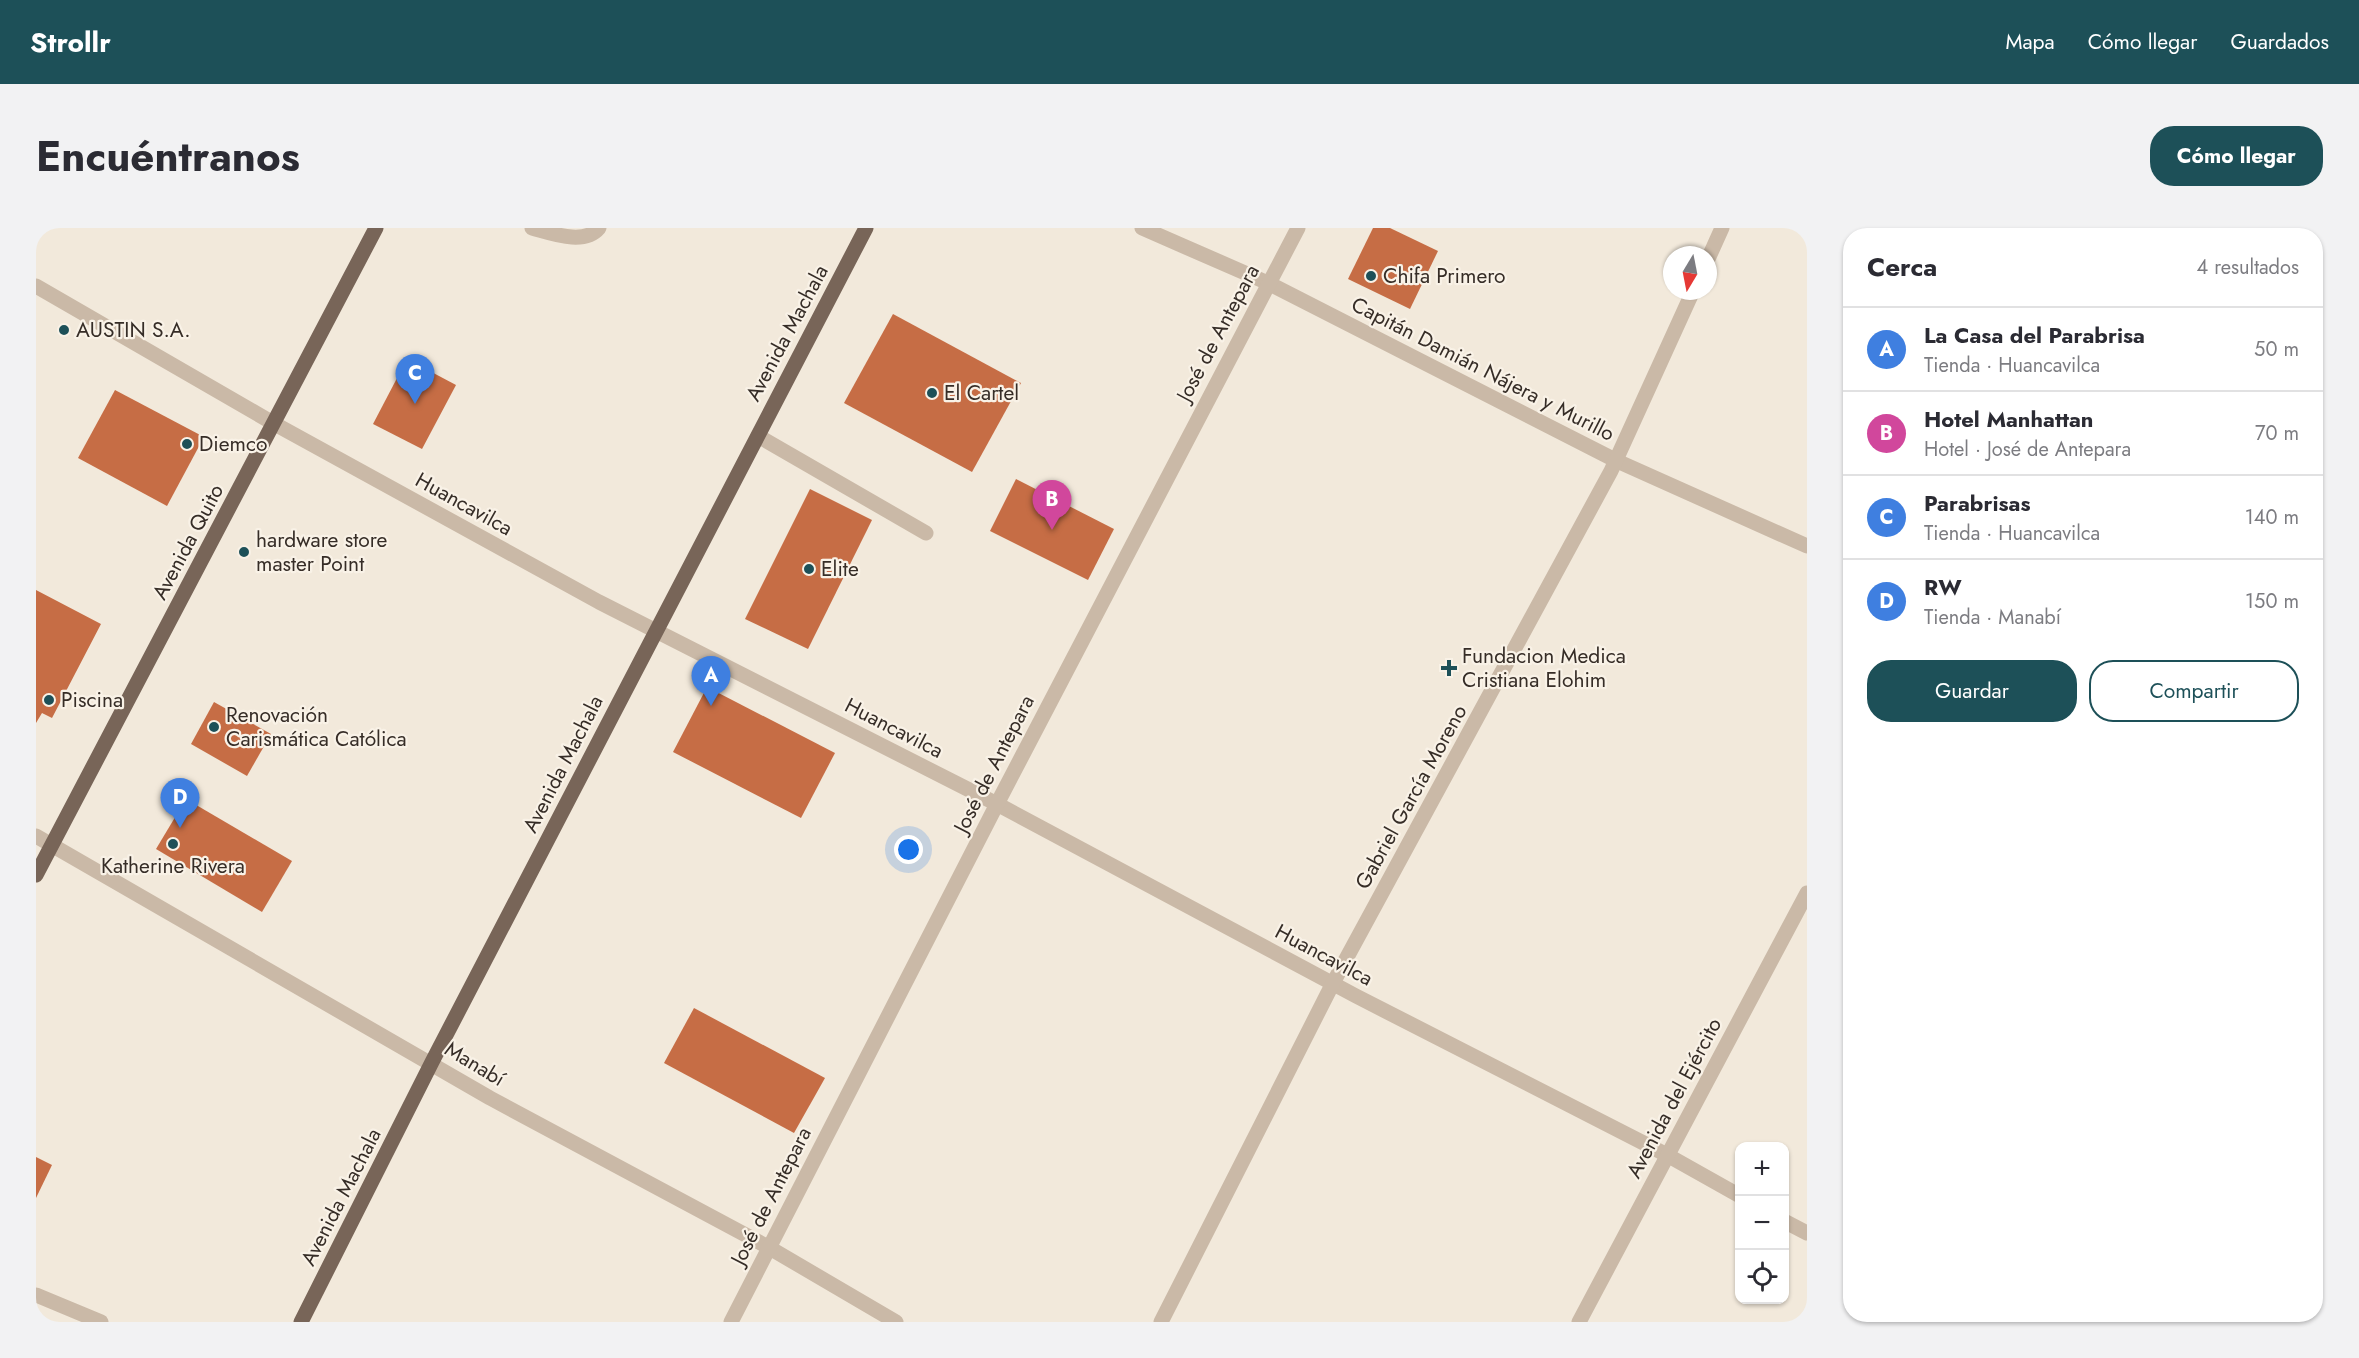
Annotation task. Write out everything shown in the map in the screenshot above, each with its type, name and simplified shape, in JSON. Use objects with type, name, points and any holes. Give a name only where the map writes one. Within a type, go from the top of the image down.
[{"type":"main road","name":"Avenida Quito","points":[[36,875],[376,228]]},
{"type":"main road","name":"Avenida Machala","points":[[301,1322],[432,1062],[866,228]]},
{"type":"street","points":[[531,228],[578,237],[594,234],[599,228]]},
{"type":"street","name":"Capitán Damián Nájera y Murillo","points":[[1142,228],[1268,283],[1617,461],[1807,546]]},
{"type":"street","name":"José de Antepara","points":[[730,1322],[1298,228]]},
{"type":"street","points":[[1714,246],[1722,228]]},
{"type":"street","name":"Huancavilca","points":[[36,286],[273,423],[655,631],[997,804],[1334,983],[1667,1155],[1735,1193]]},
{"type":"street","name":"Gabriel García Moreno","points":[[1161,1322],[1334,983],[1617,461],[1690,300]]},
{"type":"street","points":[[758,436],[926,533]]},
{"type":"street","name":"Manabí","points":[[36,836],[432,1062],[490,1098],[768,1247],[896,1322]]},
{"type":"street","name":"Avenida del Ejército","points":[[1579,1322],[1807,893]]},
{"type":"street","points":[[1789,1223],[1807,1233]]},
{"type":"street","points":[[36,1295],[101,1322]]},
{"type":"building","points":[[1373,228],[1390,228],[1438,251],[1410,309],[1348,279]]},
{"type":"building","name":"El Cartel","points":[[893,314],[1021,383],[972,472],[844,403]]},
{"type":"building","points":[[407,359],[456,385],[422,449],[373,424]]},
{"type":"building","points":[[115,390],[204,437],[167,506],[78,458]]},
{"type":"building","points":[[1016,479],[1114,529],[1088,580],[990,531]]},
{"type":"building","name":"Elite","points":[[810,489],[872,520],[808,649],[745,619]]},
{"type":"building","points":[[36,590],[101,624],[52,718],[42,713],[36,723]]},
{"type":"building","points":[[707,687],[835,753],[801,818],[673,752]]},
{"type":"building","points":[[214,702],[271,734],[247,776],[191,744]]},
{"type":"building","points":[[186,799],[292,861],[262,912],[156,849]]},
{"type":"building","points":[[694,1008],[825,1078],[794,1133],[664,1063]]},
{"type":"building","points":[[36,1157],[52,1165],[36,1198]]},
{"type":"place","name":"Chifa Primero","points":[[1371,276]]},
{"type":"place","name":"AUSTIN S.A.","points":[[64,330]]},
{"type":"place","name":"El Cartel","points":[[932,393]]},
{"type":"place","name":"Parabrisas","points":[[415,404]]},
{"type":"place","name":"Diemco","points":[[187,444]]},
{"type":"place","name":"Hotel Manhattan","points":[[1052,530]]},
{"type":"place","name":"hardware store master Point","points":[[244,552]]},
{"type":"place","name":"Elite","points":[[809,569]]},
{"type":"place","name":"Fundacion Medica Cristiana Elohim","points":[[1449,668]]},
{"type":"place","name":"Piscina","points":[[49,700]]},
{"type":"place","name":"La Casa del Parabrisa","points":[[711,706]]},
{"type":"place","name":"Renovación Carismática Católica","points":[[214,727]]},
{"type":"place","name":"RW","points":[[180,828]]},
{"type":"place","name":"Katherine Rivera","points":[[173,844]]}]
